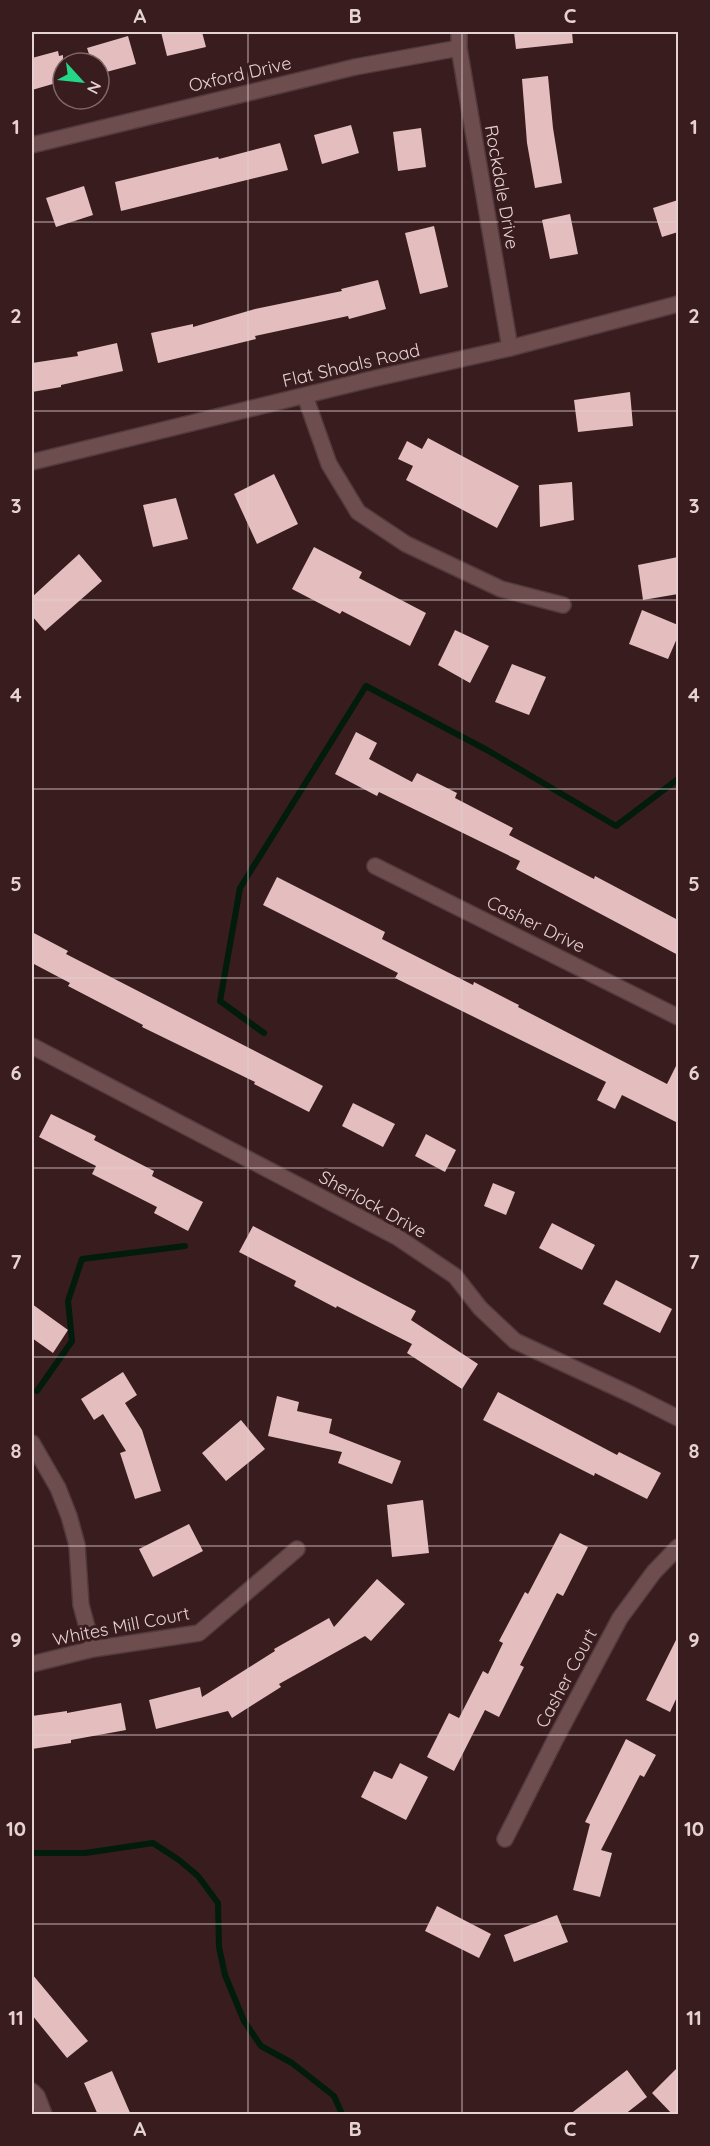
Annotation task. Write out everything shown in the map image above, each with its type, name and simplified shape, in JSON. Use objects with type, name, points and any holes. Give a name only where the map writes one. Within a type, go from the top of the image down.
[{"type":"street","name":"Rockdale Drive","points":[[459,32],[459,48],[510,348]]},
{"type":"street","name":"Oxford Drive","points":[[32,144],[355,67],[459,48]]},
{"type":"street","name":"Flat Shoals Road","points":[[32,462],[510,348],[678,304]]},
{"type":"street","points":[[305,396],[329,464],[358,512],[406,544],[501,589],[563,605]]},
{"type":"street","name":"Casher Drive","points":[[375,866],[678,1017]]},
{"type":"street","name":"Sherlock Drive","points":[[32,1046],[397,1236],[455,1276],[480,1308],[515,1341],[678,1418]]},
{"type":"street","points":[[32,1443],[58,1488],[69,1516],[77,1545],[81,1605],[93,1649]]},
{"type":"street","name":"Casher Court","points":[[505,1839],[620,1618],[654,1572],[678,1547]]},
{"type":"street","name":"Whites Mill Court","points":[[32,1664],[93,1649],[199,1633],[297,1549]]},
{"type":"street","points":[[32,2091],[38,2096],[44,2115]]},
{"type":"building","points":[[161,32],[202,32],[206,47],[167,56]]},
{"type":"building","points":[[514,32],[572,32],[573,43],[516,49]]},
{"type":"building","points":[[128,36],[136,64],[111,71],[111,51],[88,51],[87,48]]},
{"type":"building","points":[[51,53],[51,84],[32,90],[32,58]]},
{"type":"building","points":[[548,76],[562,183],[535,188],[527,143],[522,79]]},
{"type":"building","points":[[351,125],[359,153],[322,164],[314,135]]},
{"type":"building","points":[[421,128],[426,167],[398,171],[393,132]]},
{"type":"building","points":[[280,143],[288,170],[121,211],[115,182]]},
{"type":"building","points":[[84,186],[93,215],[56,227],[46,198]]},
{"type":"building","points":[[678,200],[678,232],[662,237],[653,208]]},
{"type":"building","points":[[570,214],[578,254],[550,259],[542,220]]},
{"type":"building","points":[[434,226],[448,287],[420,294],[405,233]]},
{"type":"building","points":[[378,280],[386,309],[349,319],[348,316],[255,336],[256,339],[158,363],[151,333],[193,324],[193,327],[255,309],[342,291],[341,289]]},
{"type":"building","points":[[117,343],[123,371],[32,392],[32,363],[78,356],[77,352]]},
{"type":"building","points":[[630,392],[633,426],[578,432],[574,400]]},
{"type":"building","points":[[428,438],[519,486],[497,528],[406,480],[413,466],[398,459],[407,441],[422,449]]},
{"type":"building","points":[[274,474],[298,524],[257,544],[234,494]]},
{"type":"building","points":[[572,482],[574,520],[540,527],[539,485]]},
{"type":"building","points":[[176,498],[188,539],[153,547],[143,505]]},
{"type":"building","points":[[314,547],[362,572],[359,578],[426,613],[410,646],[342,611],[340,614],[292,589]]},
{"type":"building","points":[[79,554],[102,581],[45,631],[32,616],[32,597]]},
{"type":"building","points":[[678,557],[678,594],[643,600],[638,565]]},
{"type":"building","points":[[642,610],[678,625],[678,636],[668,659],[629,644]]},
{"type":"building","points":[[455,630],[489,646],[470,683],[438,665]]},
{"type":"building","points":[[512,664],[546,677],[529,715],[495,702]]},
{"type":"building","points":[[356,732],[377,743],[369,759],[412,782],[417,773],[457,793],[455,798],[513,828],[509,835],[594,879],[595,876],[678,920],[678,955],[516,869],[520,861],[379,792],[377,796],[335,774]]},
{"type":"building","points":[[277,877],[385,932],[382,939],[473,985],[474,982],[667,1084],[678,1062],[678,1123],[622,1095],[615,1109],[597,1100],[606,1082],[395,978],[398,973],[263,905]]},
{"type":"building","points":[[32,932],[68,951],[66,954],[323,1086],[309,1112],[254,1084],[255,1082],[142,1027],[143,1025],[68,986],[70,983],[32,963]]},
{"type":"building","points":[[353,1103],[395,1124],[383,1147],[342,1126]]},
{"type":"building","points":[[51,1114],[96,1136],[94,1140],[154,1171],[152,1176],[203,1202],[188,1231],[154,1213],[157,1207],[92,1174],[96,1166],[39,1137]]},
{"type":"building","points":[[426,1134],[456,1150],[445,1172],[415,1156]]},
{"type":"building","points":[[493,1183],[515,1192],[506,1215],[484,1206]]},
{"type":"building","points":[[552,1223],[595,1245],[582,1270],[539,1248]]},
{"type":"building","points":[[253,1226],[416,1311],[411,1320],[478,1364],[462,1389],[407,1353],[412,1344],[294,1286],[296,1281],[239,1252]]},
{"type":"building","points":[[616,1280],[672,1309],[660,1333],[603,1304]]},
{"type":"building","points":[[32,1304],[68,1330],[53,1353],[32,1338]]},
{"type":"building","points":[[123,1372],[137,1395],[125,1403],[142,1430],[161,1491],[135,1499],[120,1453],[126,1451],[103,1414],[94,1420],[81,1399]]},
{"type":"building","points":[[498,1392],[617,1455],[619,1452],[661,1473],[647,1499],[595,1473],[594,1476],[483,1420]]},
{"type":"building","points":[[277,1396],[299,1402],[297,1411],[332,1419],[329,1433],[401,1461],[392,1484],[338,1463],[342,1452],[268,1436]]},
{"type":"building","points":[[241,1420],[265,1449],[226,1481],[202,1453]]},
{"type":"building","points":[[423,1500],[429,1553],[392,1557],[387,1505]]},
{"type":"building","points":[[189,1524],[203,1551],[153,1577],[139,1549]]},
{"type":"building","points":[[560,1533],[588,1547],[563,1596],[557,1593],[520,1665],[524,1667],[499,1717],[485,1710],[454,1771],[427,1757],[449,1713],[459,1718],[483,1671],[488,1674],[503,1643],[499,1641],[525,1592],[528,1594]]},
{"type":"building","points":[[377,1579],[405,1604],[371,1641],[365,1636],[279,1684],[281,1687],[232,1718],[228,1711],[156,1729],[149,1700],[200,1687],[202,1697],[275,1651],[274,1649],[329,1618],[334,1627]]},
{"type":"building","points":[[678,1636],[678,1695],[670,1712],[646,1700]]},
{"type":"building","points":[[121,1703],[126,1730],[71,1740],[71,1743],[32,1749],[32,1716],[67,1711],[67,1713]]},
{"type":"building","points":[[626,1739],[656,1755],[644,1777],[640,1775],[601,1850],[612,1853],[600,1897],[573,1890],[590,1824],[585,1822]]},
{"type":"building","points":[[400,1763],[428,1777],[406,1820],[361,1797],[374,1771],[392,1779]]},
{"type":"building","points":[[437,1906],[491,1934],[479,1958],[425,1931]]},
{"type":"building","points":[[557,1915],[568,1942],[514,1962],[504,1935]]},
{"type":"building","points":[[32,1974],[88,2041],[67,2058],[32,2015]]},
{"type":"building","points":[[678,2067],[678,2115],[673,2115],[652,2093]]},
{"type":"building","points":[[627,2070],[647,2097],[624,2115],[569,2115]]},
{"type":"building","points":[[112,2071],[131,2115],[98,2115],[84,2083]]},
{"type":"waterway","points":[[264,1033],[220,1001],[240,888],[366,686],[487,750],[616,826],[678,779]]},
{"type":"waterway","points":[[37,1391],[72,1341],[68,1301],[82,1259],[185,1246]]},
{"type":"waterway","points":[[32,1853],[85,1853],[153,1843],[179,1860],[198,1876],[218,1903],[219,1947],[225,1975],[244,2021],[261,2046],[292,2063],[334,2096],[342,2114]]}]
